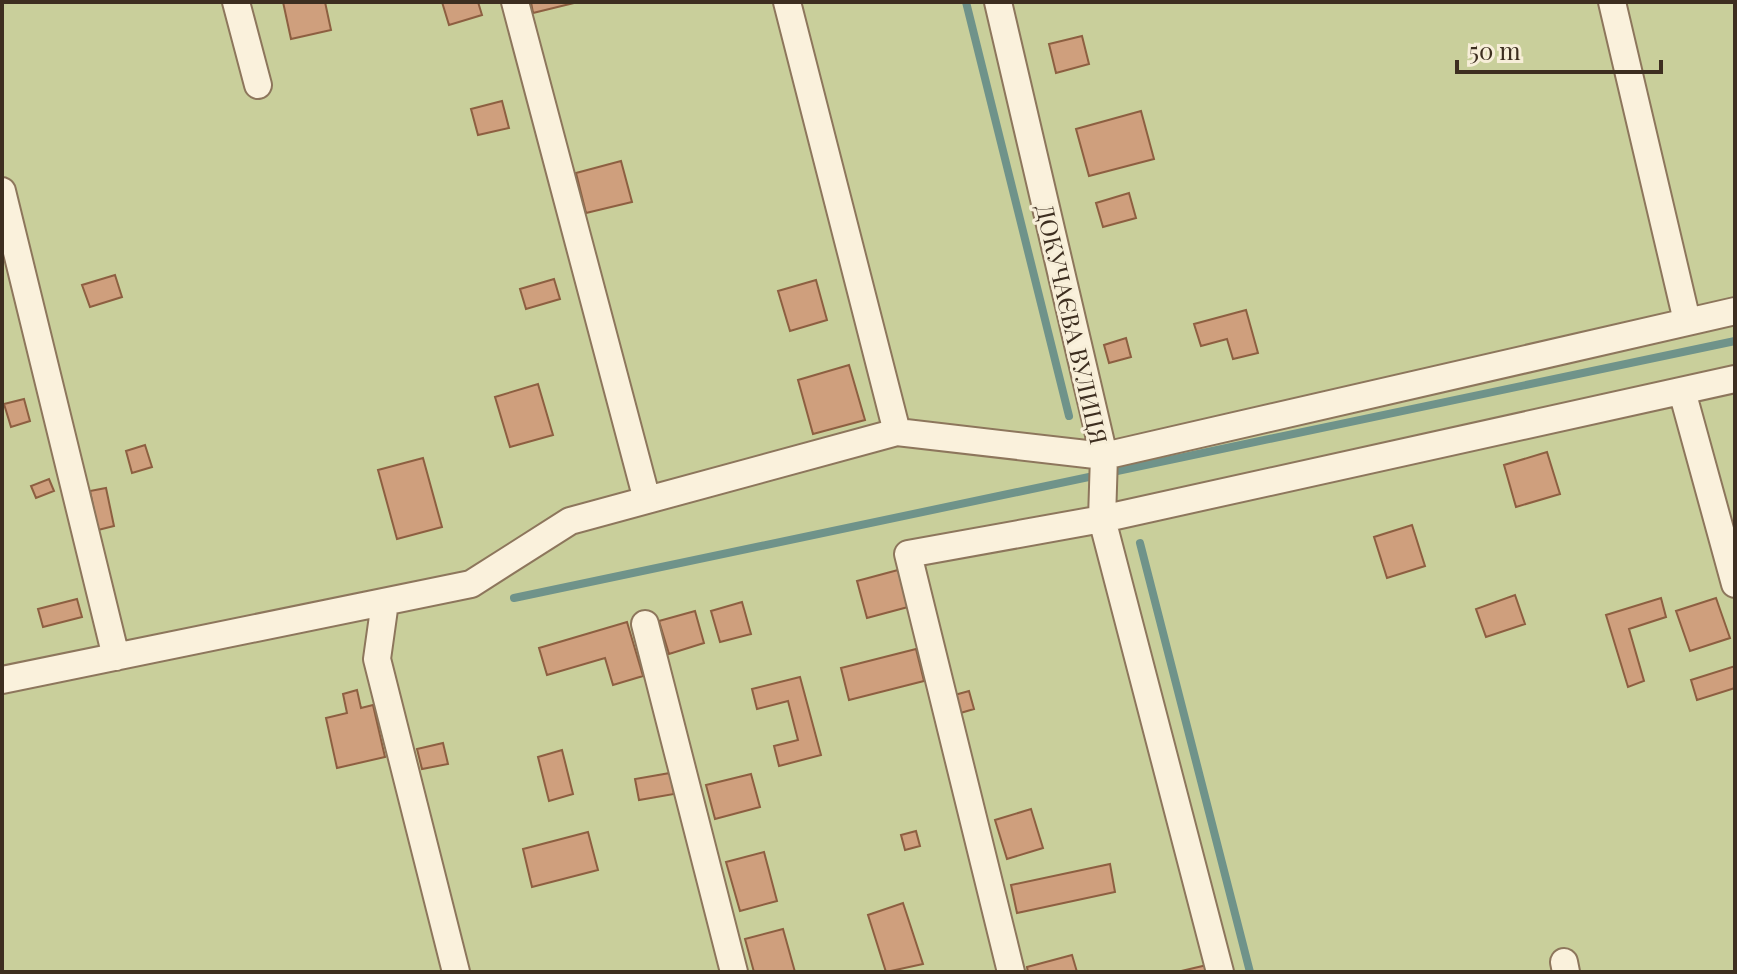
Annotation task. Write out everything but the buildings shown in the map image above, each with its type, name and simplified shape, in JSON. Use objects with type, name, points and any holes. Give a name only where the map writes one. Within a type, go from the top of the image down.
[{"type":"street","points":[[236,2],[258,85]]},
{"type":"street","points":[[515,2],[647,500]]},
{"type":"street","points":[[787,2],[897,432]]},
{"type":"street","name":"ДОКУЧАЄВА ВУЛИЦЯ","points":[[998,2],[1104,456],[1102,519],[1220,972]]},
{"type":"street","points":[[1612,2],[1687,321]]},
{"type":"street","points":[[2,191],[116,657]]},
{"type":"street","points":[[2,680],[471,584],[570,521],[897,432],[1104,456],[1735,311]]},
{"type":"street","points":[[1011,972],[908,554],[1102,519],[1735,379]]},
{"type":"street","points":[[1682,391],[1735,584]]},
{"type":"street","points":[[385,602],[377,659],[456,972]]},
{"type":"street","points":[[645,624],[734,972]]},
{"type":"green space","points":[[2,2],[1735,2],[1735,972],[2,972]]},
{"type":"waterway","points":[[966,2],[1069,416]]},
{"type":"waterway","points":[[514,598],[1735,341]]},
{"type":"waterway","points":[[1140,543],[1250,972]]}]
